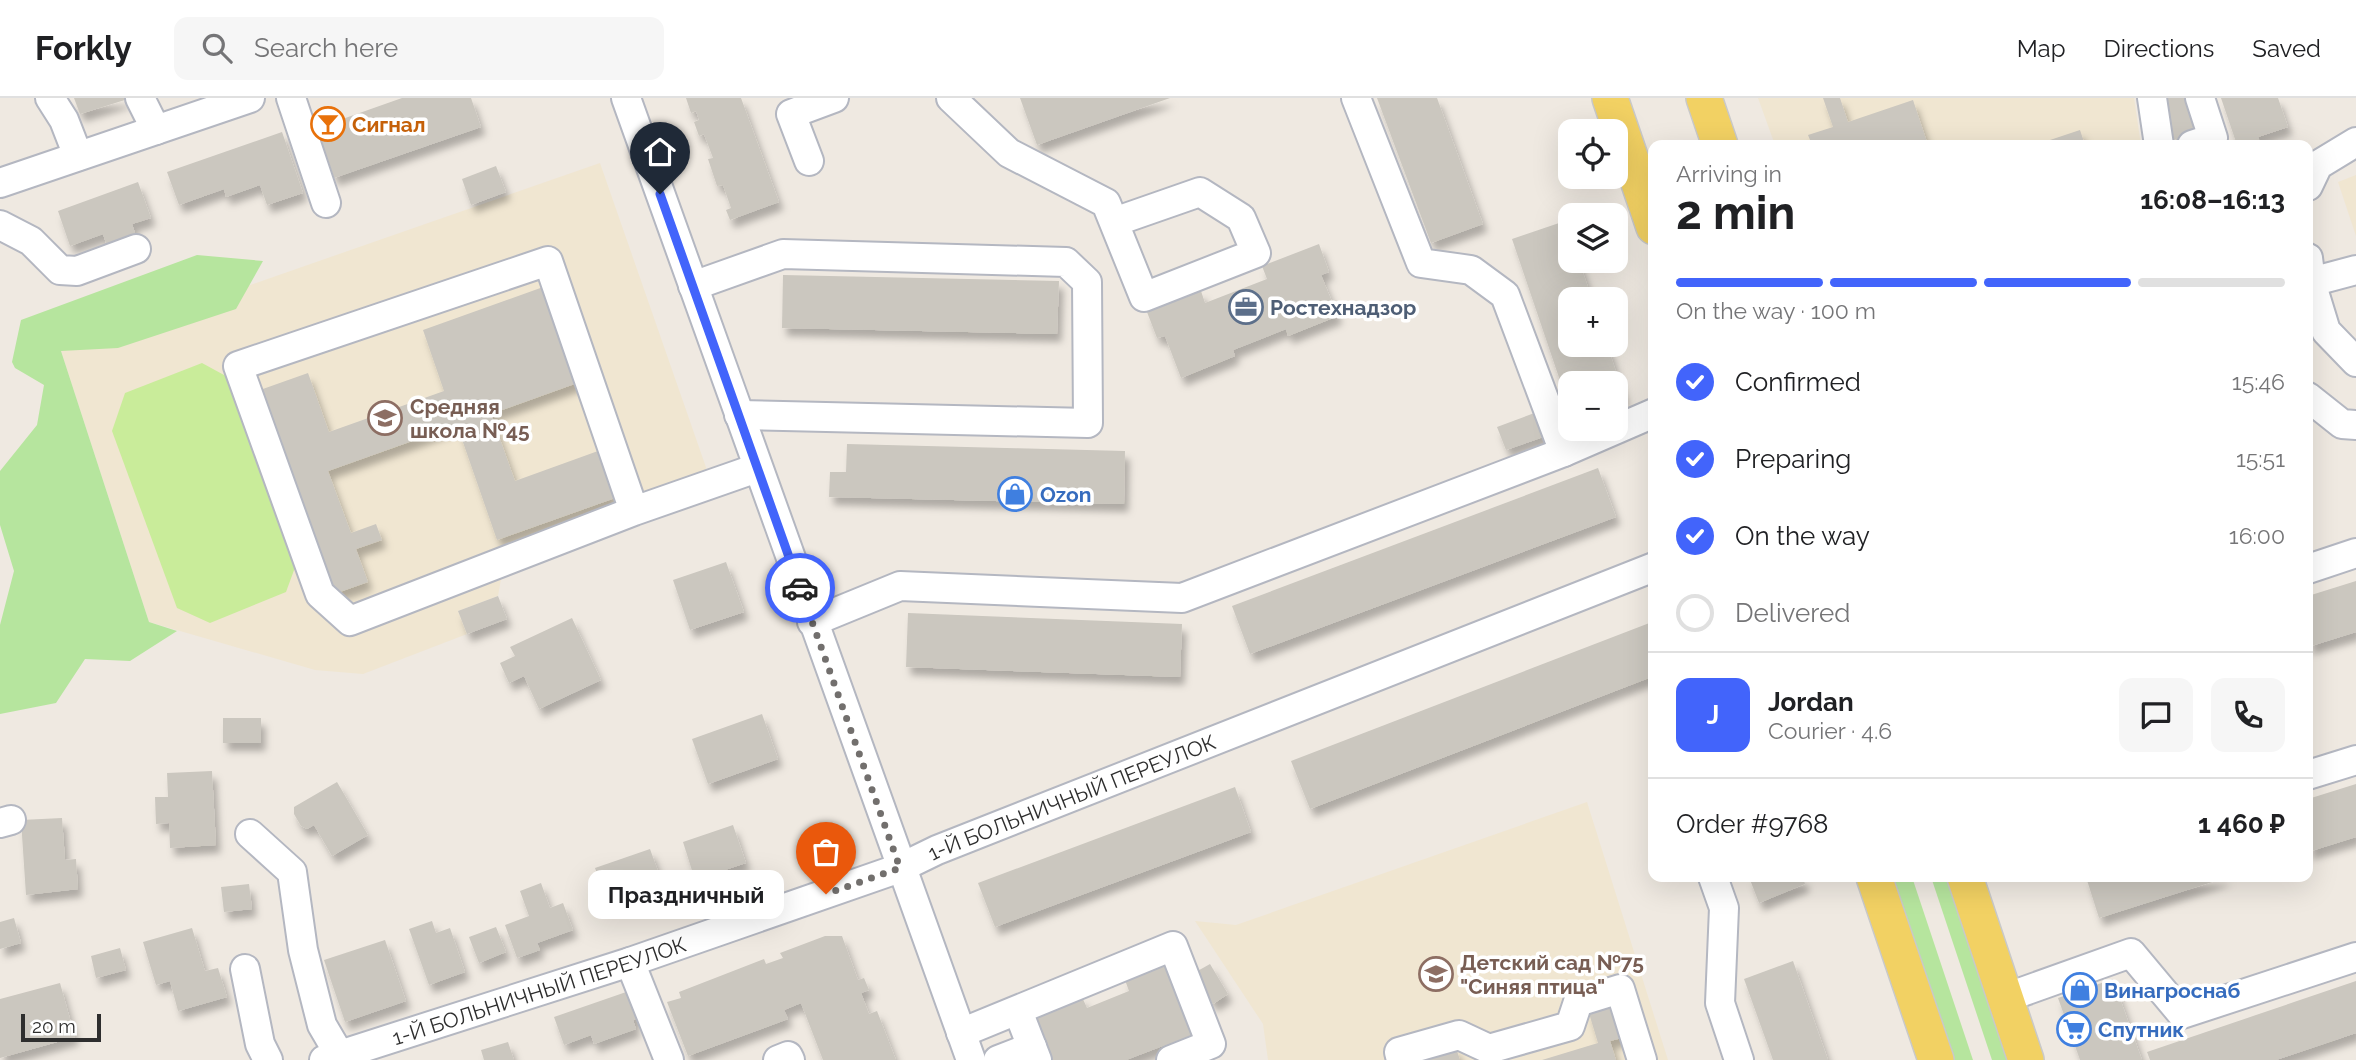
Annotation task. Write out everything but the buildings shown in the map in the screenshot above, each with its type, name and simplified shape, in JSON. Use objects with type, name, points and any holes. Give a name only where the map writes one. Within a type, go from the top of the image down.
[{"type":"main road","points":[[1610,98],[1648,209]]},
{"type":"main road","points":[[1704,98],[1718,140]]},
{"type":"main road","points":[[1876,882],[1936,1060]]},
{"type":"main road","points":[[1967,882],[2026,1060]]},
{"type":"street","points":[[50,98],[64,120],[78,156]]},
{"type":"street","points":[[140,98],[156,130]]},
{"type":"street","points":[[0,183],[250,98]]},
{"type":"street","points":[[291,98],[326,203]]},
{"type":"street","points":[[626,98],[971,1060]]},
{"type":"street","points":[[809,161],[792,114],[834,98]]},
{"type":"street","points":[[951,98],[1009,153],[1106,203],[1144,298],[1256,253],[1241,218],[1200,192],[1114,222]]},
{"type":"street","points":[[1356,98],[1421,263],[1471,270],[1506,295],[1564,452]]},
{"type":"street","points":[[2152,98],[2159,140]]},
{"type":"street","points":[[2200,98],[2213,138],[2207,140]]},
{"type":"street","points":[[2313,176],[2318,165],[2356,142]]},
{"type":"street","points":[[0,225],[31,241],[60,270],[77,271],[136,249]]},
{"type":"street","points":[[693,286],[783,254],[1066,262],[1087,282],[1088,423],[738,415]]},
{"type":"street","points":[[634,511],[548,261],[238,366],[320,593],[350,621],[634,511],[757,468]]},
{"type":"street","points":[[2313,270],[2356,270]]},
{"type":"street","points":[[2314,330],[2356,362]]},
{"type":"street","points":[[2313,401],[2342,424],[2356,425]]},
{"type":"street","points":[[812,622],[900,586],[1182,598],[1564,452],[1648,416]]},
{"type":"street","points":[[2313,567],[2356,553]]},
{"type":"street","name":"1-Й БОЛЬНИЧНЫЙ ПЕРЕУЛОК","points":[[331,1057],[630,962],[900,868],[937,850],[1648,570]]},
{"type":"street","points":[[2313,773],[2356,760]]},
{"type":"street","points":[[250,834],[292,872],[303,950],[331,1057]]},
{"type":"street","points":[[1715,882],[1724,908],[1720,1003],[1737,1060]]},
{"type":"street","points":[[961,1033],[1173,946],[1211,1044],[1171,1060]]},
{"type":"street","points":[[2005,998],[2131,953],[2182,1014],[2356,957]]},
{"type":"street","points":[[630,962],[668,1060]]},
{"type":"street","points":[[245,969],[260,1044],[268,1060]]},
{"type":"street","points":[[1401,1060],[1399,1052],[1459,1035],[1489,1049],[1570,1026],[1578,1002],[1620,989],[1642,1060]]},
{"type":"street","points":[[998,1060],[1034,1054],[1018,1011]]},
{"type":"street","points":[[778,1060],[788,1056],[790,1060]]},
{"type":"shaded area","points":[[1758,98],[2134,98],[2140,140],[1773,140]]},
{"type":"shaded area","name":"Средняя школа №45","points":[[600,163],[716,496],[501,579],[498,596],[458,611],[467,634],[363,674],[315,670],[149,622],[61,351]]},
{"type":"shaded area","points":[[2356,175],[2356,236],[2338,182]]},
{"type":"shaded area","name":"Детский сад №75 \"Синяя птица\"","points":[[1587,802],[1668,1060],[1268,1060],[1263,1024],[1195,921],[1236,925]]},
{"type":"green space","points":[[197,255],[263,261],[236,309],[118,348],[61,351],[149,622],[177,631],[130,661],[85,659],[56,703],[0,714],[0,625],[14,571],[0,525],[0,471],[37,425],[44,385],[15,368],[12,362],[21,320]]},
{"type":"green space","points":[[202,363],[235,381],[297,562],[286,592],[210,623],[177,608],[112,431],[125,393]]},
{"type":"green space","points":[[1892,882],[1914,882],[1973,1060],[1951,1060]]},
{"type":"green space","points":[[1933,882],[1957,882],[2016,1060],[1992,1060]]},
{"type":"way so far","points":[[800,588],[900,868],[826,894]]},
{"type":"place","name":"Сигнал","points":[[328,124]]},
{"type":"place","name":"Ростехнадзор","points":[[1246,307]]},
{"type":"place","name":"Средняя школа №45","points":[[385,418]]},
{"type":"place","name":"Ozon","points":[[1015,494]]},
{"type":"place","name":"Праздничный","points":[[826,894]]},
{"type":"place","name":"Детский сад №75 \"Синяя птица\"","points":[[1436,974]]},
{"type":"place","name":"Винагроснаб","points":[[2080,990]]},
{"type":"place","name":"Спутник","points":[[2074,1029]]},
{"type":"route","points":[[660,194],[800,588]]}]
